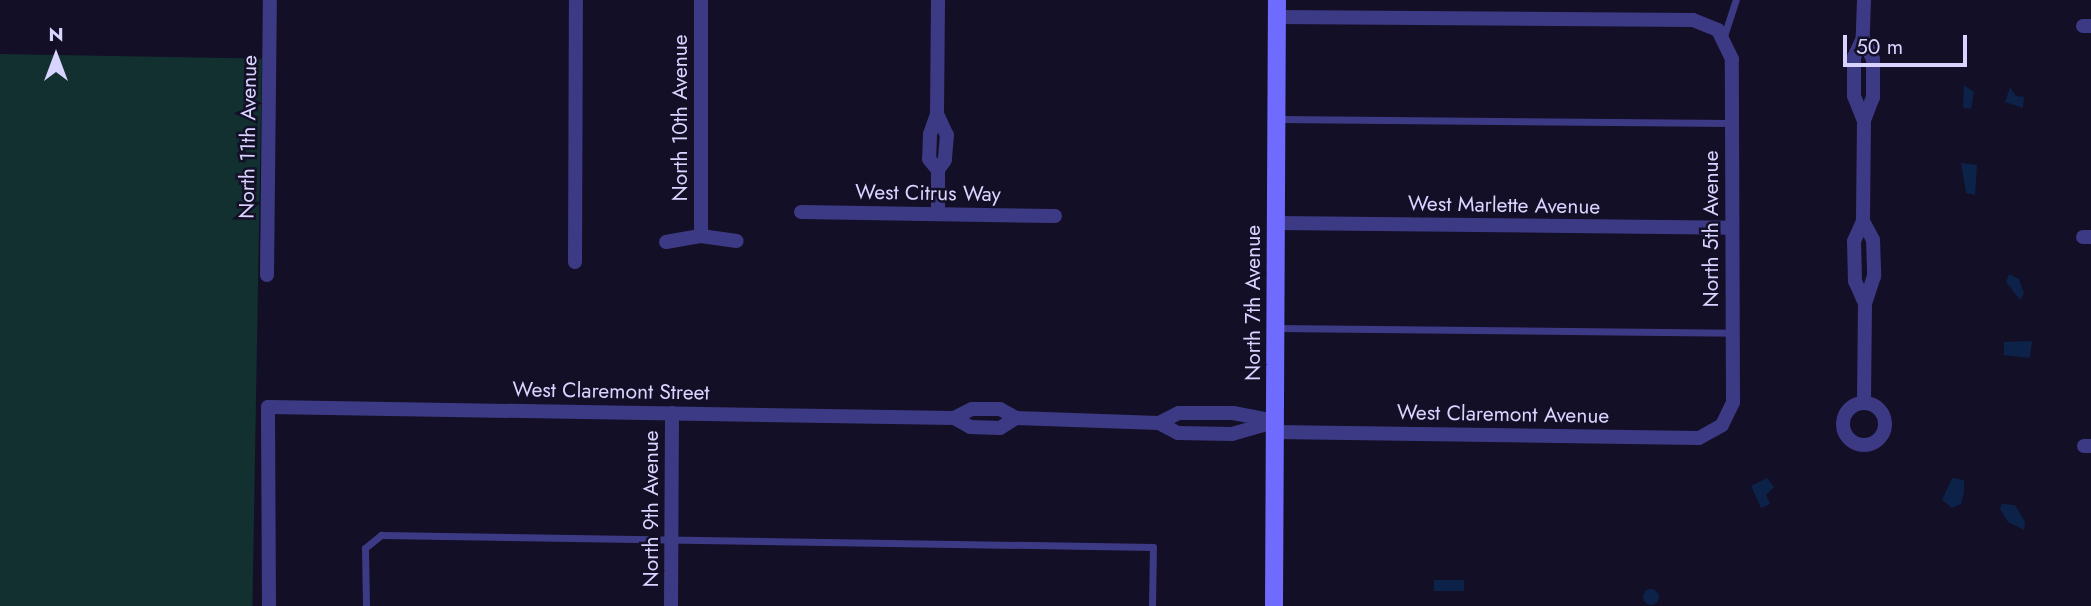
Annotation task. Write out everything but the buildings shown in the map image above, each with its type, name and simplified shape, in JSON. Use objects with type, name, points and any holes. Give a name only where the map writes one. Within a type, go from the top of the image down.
[{"type":"main road","name":"North 7th Avenue","points":[[1274,606],[1276,9]]},
{"type":"street","name":"North 11th Avenue","points":[[267,275],[270,0]]},
{"type":"street","points":[[575,262],[576,0]]},
{"type":"street","name":"North 10th Avenue","points":[[701,0],[701,236]]},
{"type":"street","points":[[938,0],[937,114],[947,135],[945,160],[937,170],[938,214]]},
{"type":"street","points":[[1864,0],[1863,38],[1873,71],[1873,97],[1864,121],[1863,220],[1873,240],[1874,276],[1865,303],[1864,403]]},
{"type":"street","points":[[1276,9],[1693,20],[1711,25],[1724,36]]},
{"type":"street","name":"North 5th Avenue","points":[[1724,36],[1732,55],[1733,333],[1733,402],[1725,422]]},
{"type":"street","name":"West Citrus Way","points":[[801,212],[1055,216]]},
{"type":"street","name":"West Marlette Avenue","points":[[1276,223],[1732,228]]},
{"type":"street","points":[[666,242],[701,236],[737,241]]},
{"type":"street","name":"West Claremont Street","points":[[269,606],[268,407],[954,418],[972,409],[1000,409],[1016,418],[1159,422],[1179,413],[1233,413],[1275,427]]},
{"type":"street","name":"North 9th Avenue","points":[[671,606],[673,412]]},
{"type":"street","points":[[1192,413],[1192,433]]},
{"type":"street","name":"West Claremont Street","points":[[1159,422],[1178,433],[1232,434],[1275,427]]},
{"type":"street","name":"West Claremont Avenue","points":[[1275,427],[1694,438],[1711,434],[1725,422]]},
{"type":"lane","points":[[1724,36],[1736,0]]},
{"type":"lane","points":[[1276,119],[1732,123]]},
{"type":"lane","points":[[1275,328],[1733,333]]},
{"type":"lane","points":[[366,606],[365,548],[381,535],[671,537],[1153,547],[1152,606]]},
{"type":"green space","points":[[0,54],[262,59],[252,606],[0,606]]},
{"type":"water","points":[[1964,85],[1974,92],[1971,109],[1963,108]]},
{"type":"water","points":[[2010,87],[2016,96],[2024,97],[2023,108],[2005,102]]},
{"type":"water","points":[[1961,163],[1977,165],[1975,195],[1966,193]]},
{"type":"water","points":[[2009,274],[2019,279],[2024,294],[2020,300],[2006,282]]},
{"type":"water","points":[[2032,341],[2030,358],[2004,355],[2004,342]]},
{"type":"water","points":[[1767,478],[1774,487],[1766,495],[1770,504],[1761,508],[1751,486]]},
{"type":"water","points":[[1952,478],[1964,480],[1964,493],[1961,504],[1952,508],[1942,500]]},
{"type":"water","points":[[2002,504],[2015,505],[2025,522],[2024,530],[2008,522],[2000,509]]},
{"type":"water","points":[[1434,580],[1464,580],[1464,591],[1434,591]]},
{"type":"water","points":[[1648,589],[1654,589],[1659,597],[1657,603],[1648,605],[1643,600],[1643,594]]}]
